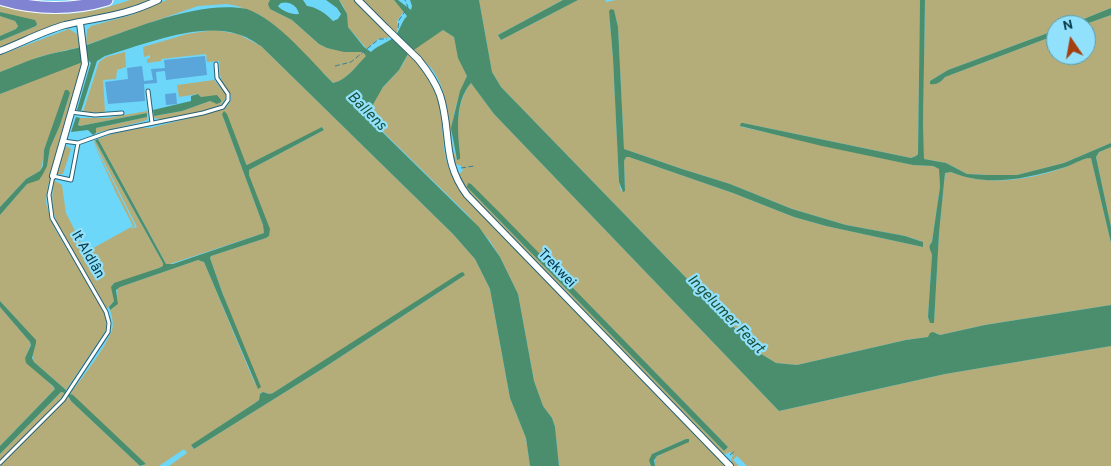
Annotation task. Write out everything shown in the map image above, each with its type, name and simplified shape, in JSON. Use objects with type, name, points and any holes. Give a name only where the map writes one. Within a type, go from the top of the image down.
[{"type":"highway","points":[[3,0],[24,5],[60,7],[107,0]]},
{"type":"street","points":[[0,51],[58,28],[125,13],[158,0]]},
{"type":"street","name":"Trekwei","points":[[358,0],[418,59],[437,88],[442,104],[450,163],[457,180],[467,195],[730,466]]},
{"type":"street","name":"It Aldlân","points":[[53,176],[84,69],[85,60],[80,23]]},
{"type":"lane","points":[[63,141],[78,143],[109,132],[204,113],[225,105],[228,100],[228,94],[217,78],[216,64]]},
{"type":"lane","points":[[148,92],[152,123]]},
{"type":"lane","points":[[71,112],[95,116],[122,113]]},
{"type":"lane","points":[[53,176],[71,180],[78,143]]},
{"type":"lane","name":"It Aldlân","points":[[0,464],[67,394],[106,336],[109,327],[106,312],[52,218],[49,195],[53,176]]},
{"type":"path","points":[[398,32],[398,20],[408,6],[406,0]]},
{"type":"path","points":[[336,66],[351,62],[379,39],[391,39]]},
{"type":"path","points":[[462,168],[474,166]]},
{"type":"shaded area","points":[[130,0],[149,0],[129,8],[57,24],[0,47],[0,41],[37,24],[0,12],[0,6],[34,13],[65,14],[96,10]]},
{"type":"shaded area","points":[[167,0],[270,0],[270,9],[292,20],[319,44],[327,48],[363,52],[367,56],[347,76],[333,83],[280,30],[260,15],[227,4],[198,6],[86,45],[87,30],[91,26],[131,15]]},
{"type":"shaded area","points":[[339,0],[355,0],[391,37],[378,39],[367,49],[348,27],[344,7]]},
{"type":"shaded area","points":[[362,0],[394,0],[404,11],[397,21],[397,32],[395,33]]},
{"type":"shaded area","points":[[479,0],[563,0],[498,35],[501,40],[578,0],[605,0],[606,2],[616,0],[920,0],[918,154],[916,156],[911,158],[743,123],[742,127],[913,165],[933,166],[939,169],[940,187],[932,242],[930,244],[932,255],[928,317],[930,323],[934,322],[939,233],[945,173],[951,172],[979,179],[1008,180],[1052,172],[1091,158],[1111,243],[1111,305],[985,325],[940,335],[937,333],[928,337],[906,340],[797,365],[776,363],[758,352],[501,87],[492,72]],"holes":[[[609,11],[616,18],[624,149],[730,184],[792,209],[846,225],[905,236],[921,241],[923,247],[826,226],[794,217],[733,193],[629,157],[626,157],[624,161],[625,191],[621,191]]]},
{"type":"shaded area","points":[[925,0],[1111,0],[1111,8],[1094,15],[1046,15],[1046,34],[948,70],[930,81],[930,83],[939,83],[945,77],[1046,39],[1046,65],[1096,65],[1096,20],[1111,15],[1111,143],[1064,163],[1017,175],[967,174],[946,163],[924,159]]},
{"type":"shaded area","points":[[0,16],[15,21],[18,26],[16,29],[0,36]]},
{"type":"shaded area","points":[[69,29],[77,34],[80,47],[42,56],[0,72],[0,55]]},
{"type":"shaded area","points":[[214,30],[238,34],[261,46],[453,234],[475,259],[490,289],[510,398],[526,438],[530,466],[169,466],[187,453],[184,449],[159,466],[142,466],[146,464],[70,394],[109,337],[113,325],[110,310],[118,304],[117,288],[198,260],[204,262],[257,389],[210,258],[211,256],[269,236],[249,170],[324,130],[323,127],[248,165],[222,114],[263,225],[264,233],[166,264],[98,139],[140,128],[150,128],[227,107],[231,96],[221,79],[219,61],[207,62],[206,54],[161,59],[161,61],[147,63],[150,55],[144,57],[143,47],[187,34]],"holes":[[[465,275],[322,369],[194,449],[191,446],[259,400],[260,394],[263,392],[273,393]]]},
{"type":"shaded area","points":[[443,30],[454,37],[459,58],[467,76],[453,118],[452,139],[457,160],[459,110],[471,83],[494,114],[779,411],[945,374],[1111,346],[1111,466],[747,466],[737,456],[733,460],[739,466],[733,466],[731,460],[733,455],[730,452],[726,454],[720,453],[471,196],[458,176],[463,170],[461,166],[454,163],[451,152],[446,105],[440,82],[427,63],[412,50]],"holes":[[[467,187],[552,267],[728,447],[724,451]]]},
{"type":"shaded area","points":[[125,52],[126,67],[117,70],[116,79],[103,80],[105,111],[101,113],[83,112],[99,62],[106,57]]},
{"type":"shaded area","points":[[408,54],[419,65],[434,87],[440,105],[447,163],[453,177],[466,197],[727,466],[655,466],[655,458],[686,439],[652,454],[651,466],[559,466],[555,427],[552,418],[543,406],[534,381],[518,294],[500,257],[490,241],[466,213],[372,121],[371,114],[374,100],[403,65]]},
{"type":"shaded area","points":[[82,61],[51,174],[46,203],[55,229],[105,313],[107,327],[66,390],[34,362],[32,354],[36,343],[0,301],[0,215],[27,184],[47,166],[50,148],[60,125],[70,93],[54,123],[44,150],[40,171],[26,179],[0,207],[0,94]]},
{"type":"shaded area","points":[[214,80],[225,93],[225,99],[220,106],[169,119],[154,118],[154,116],[182,111],[210,101],[219,104],[198,94],[179,97],[177,85]]},
{"type":"shaded area","points":[[147,111],[147,113],[78,125],[80,118],[107,118]]},
{"type":"shaded area","points":[[147,117],[148,119],[144,121],[96,133],[96,128]]},
{"type":"shaded area","points":[[95,140],[163,263],[163,266],[159,268],[112,285],[114,301],[107,309],[58,226],[52,207],[53,180],[62,185],[66,213],[86,252],[133,226],[93,142],[135,226],[130,229],[137,227],[94,142]]},
{"type":"shaded area","points":[[67,146],[71,149],[63,174],[58,174],[62,150]]},
{"type":"shaded area","points":[[1111,147],[1111,227],[1096,157],[1099,152]]},
{"type":"shaded area","points":[[0,307],[31,344],[25,358],[55,389],[0,446]]},
{"type":"shaded area","points":[[61,392],[66,393],[0,462],[0,454]]},
{"type":"shaded area","points":[[67,396],[71,401],[140,466],[0,466]]},
{"type":"water","name":"Ballens","points":[[270,0],[303,0],[307,6],[321,11],[333,21],[338,19],[341,14],[337,8],[326,0],[339,0],[347,14],[348,27],[364,47],[371,52],[395,36],[407,16],[394,0],[398,0],[411,10],[410,0],[479,0],[492,72],[501,87],[758,352],[776,363],[797,365],[906,340],[928,337],[933,332],[940,335],[985,325],[1111,305],[1111,346],[945,374],[779,411],[494,114],[471,83],[462,99],[458,118],[460,159],[457,160],[451,128],[460,91],[467,76],[458,58],[454,37],[443,30],[408,54],[399,70],[383,87],[371,108],[370,117],[372,122],[479,227],[500,257],[518,294],[534,381],[543,406],[552,418],[555,427],[559,466],[530,466],[526,438],[510,398],[490,289],[475,259],[453,234],[261,46],[240,35],[222,31],[205,31],[171,36],[105,56],[97,61],[81,111],[77,110],[91,63],[88,60],[0,94],[0,72],[37,58],[82,47],[145,24],[187,12],[208,9],[228,7],[247,9],[259,14],[282,31],[333,83],[347,76],[366,56],[363,52],[344,52],[319,44],[292,20],[270,9],[268,4]],"holes":[[[290,3],[295,6],[299,14],[282,10],[278,6]]]},
{"type":"water","points":[[563,0],[578,0],[501,40],[498,35]]},
{"type":"water","points":[[920,0],[925,0],[924,159],[946,163],[967,174],[1017,175],[1064,163],[1111,143],[1111,147],[1099,152],[1096,157],[1111,227],[1111,243],[1091,158],[1048,172],[1006,180],[978,179],[964,177],[951,172],[945,173],[939,233],[934,323],[930,323],[928,317],[932,255],[930,247],[940,187],[939,169],[933,166],[913,165],[822,146],[740,126],[743,123],[911,158],[916,156],[918,154]]},
{"type":"water","points":[[1111,8],[1111,15],[1096,20],[1096,15],[1094,15]]},
{"type":"water","points":[[611,9],[614,10],[618,27],[624,149],[730,184],[792,209],[846,225],[905,236],[923,242],[923,247],[826,226],[794,217],[733,193],[629,157],[626,157],[624,161],[625,191],[623,192],[619,182],[609,11]]},
{"type":"water","points":[[0,12],[35,20],[37,24],[0,41],[0,36],[16,29],[18,26],[15,21],[0,16]]},
{"type":"water","points":[[1046,34],[1046,39],[945,77],[937,84],[930,84],[930,81],[948,70]]},
{"type":"water","points":[[65,90],[68,90],[70,93],[60,125],[50,148],[47,166],[43,174],[39,180],[27,184],[0,215],[0,207],[26,179],[40,171],[43,166],[44,150]]},
{"type":"water","points":[[198,94],[201,97],[217,95],[221,102],[217,104],[210,101],[182,111],[154,116],[153,110],[191,101],[191,96]]},
{"type":"water","points":[[224,111],[227,114],[247,165],[322,127],[324,130],[249,170],[249,175],[270,229],[269,236],[211,256],[210,258],[261,387],[258,389],[204,262],[198,260],[120,287],[116,290],[118,304],[110,310],[109,307],[114,301],[111,287],[114,283],[159,268],[163,266],[163,263],[95,140],[98,139],[166,264],[173,264],[264,233],[263,225],[222,114]]},
{"type":"water","points":[[147,113],[147,117],[96,128],[96,133],[93,135],[88,130],[71,132],[76,117],[80,118],[78,125],[80,126]]},
{"type":"water","points":[[468,183],[500,213],[728,447],[724,451],[467,187]]},
{"type":"water","points":[[463,272],[465,275],[322,369],[194,449],[191,445],[255,403],[263,392],[273,393]]},
{"type":"water","points":[[0,301],[36,340],[32,358],[34,362],[66,390],[65,393],[61,392],[0,454],[0,446],[55,389],[26,363],[25,358],[31,345],[30,342],[0,307]]},
{"type":"water","points":[[70,394],[146,464],[140,466],[71,401],[68,396]]},
{"type":"water","points":[[689,439],[689,442],[657,456],[654,460],[655,466],[651,466],[649,460],[652,454]]},
{"type":"building","points":[[205,56],[207,75],[166,80],[165,71],[156,72],[157,83],[144,84],[145,101],[108,104],[105,82],[128,79],[127,68],[142,66],[144,81],[153,80],[151,69],[165,68],[164,60]]},
{"type":"building","points":[[176,93],[177,104],[166,105],[165,94]]},
{"type":"water label","name":"Ingelumer Feart","points":[[725,315]]}]
